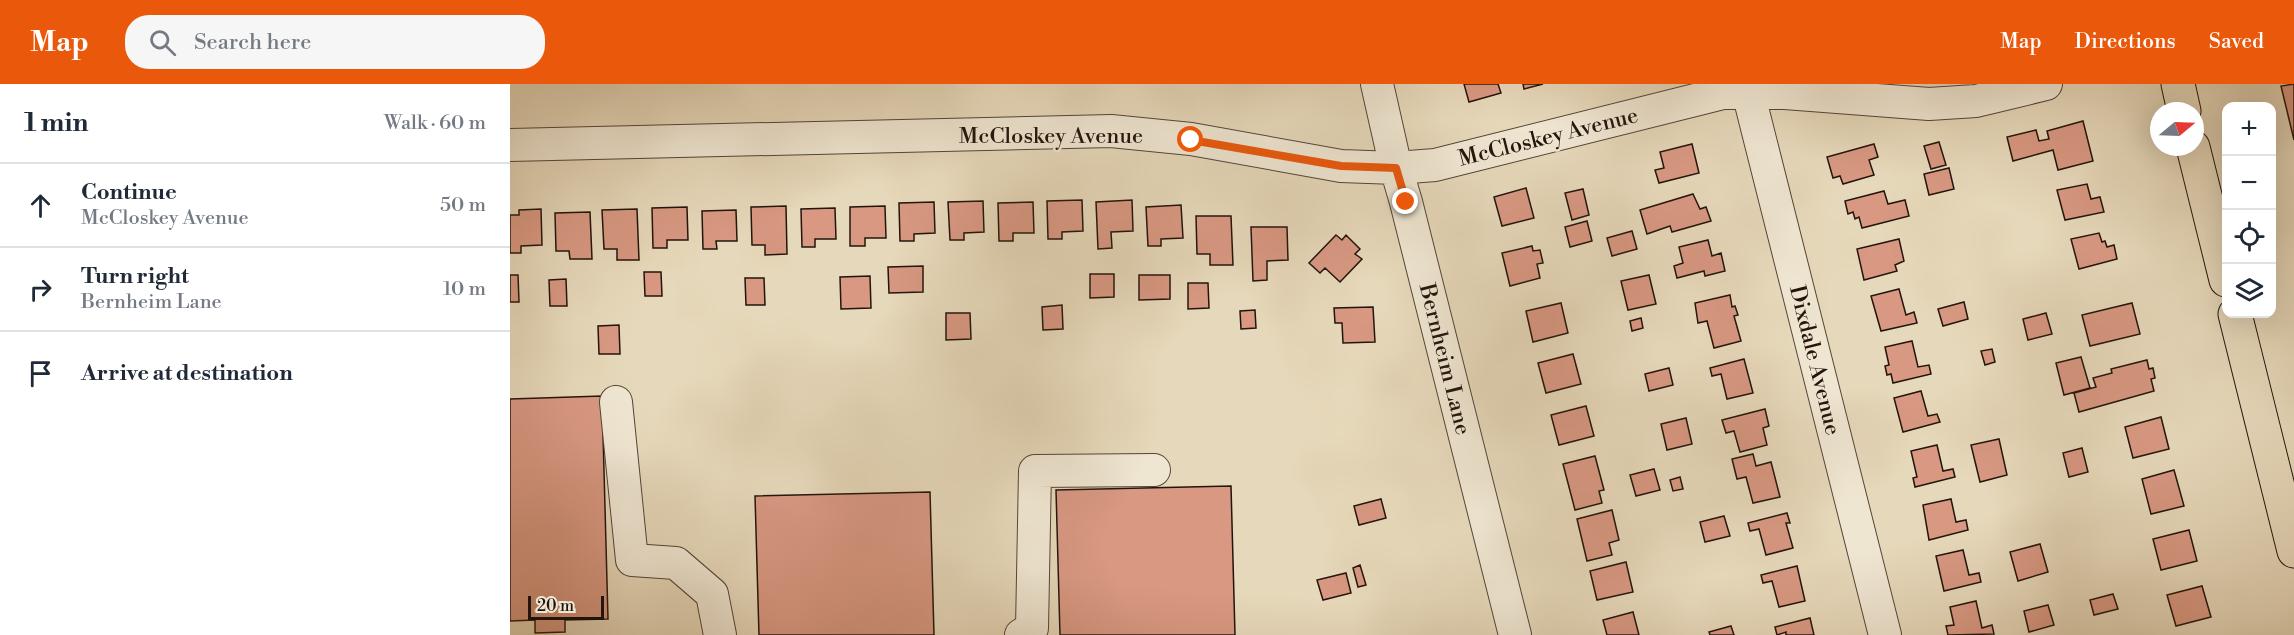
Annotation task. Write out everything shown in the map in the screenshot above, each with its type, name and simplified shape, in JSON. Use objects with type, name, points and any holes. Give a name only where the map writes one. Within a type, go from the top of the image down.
[{"type":"main road","points":[[2178,84],[2182,102]]},
{"type":"main road","points":[[2195,156],[2222,264]]},
{"type":"main road","points":[[2236,318],[2294,551]]},
{"type":"street","name":"Bernheim Lane","points":[[1377,84],[1396,168],[1515,635]]},
{"type":"street","name":"McCloskey Avenue","points":[[510,145],[1111,131],[1191,140],[1341,166],[1396,168],[1435,165],[1747,88],[1929,105],[1976,101],[2046,84]]},
{"type":"street","name":"Dixdale Avenue","points":[[1747,88],[1885,635]]},
{"type":"street","points":[[616,402],[632,560],[676,563],[711,594],[720,635]]},
{"type":"street","points":[[1021,635],[1032,628],[1035,471],[1154,470]]},
{"type":"building","points":[[1464,84],[1498,84],[1501,93],[1469,102]]},
{"type":"building","points":[[1523,84],[1543,84],[1524,89]]},
{"type":"building","points":[[2294,84],[2294,140],[2281,86]]},
{"type":"building","points":[[2083,121],[2093,161],[2058,170],[2053,150],[2013,161],[2007,137],[2036,130],[2039,141],[2049,139],[2047,131]]},
{"type":"building","points":[[1939,142],[1946,165],[1931,169],[1924,146]]},
{"type":"building","points":[[1692,144],[1699,173],[1659,183],[1655,170],[1664,168],[1660,152]]},
{"type":"building","points":[[1874,144],[1878,157],[1869,160],[1874,175],[1843,184],[1840,176],[1833,178],[1827,157]]},
{"type":"building","points":[[1949,168],[1954,189],[1929,195],[1924,174]]},
{"type":"building","points":[[2087,184],[2091,199],[2100,197],[2104,212],[2065,220],[2057,190]]},
{"type":"building","points":[[1526,188],[1534,218],[1502,226],[1494,197]]},
{"type":"building","points":[[1583,189],[1589,215],[1572,220],[1565,193]]},
{"type":"building","points":[[1884,191],[1888,204],[1905,200],[1909,216],[1862,228],[1859,217],[1855,219],[1853,212],[1848,214],[1845,201]]},
{"type":"building","points":[[1693,194],[1700,209],[1706,207],[1711,221],[1672,232],[1670,226],[1647,234],[1640,210]]},
{"type":"building","points":[[1082,200],[1083,231],[1062,232],[1062,239],[1048,239],[1047,201]]},
{"type":"building","points":[[1132,200],[1133,231],[1111,232],[1112,248],[1098,249],[1096,202]]},
{"type":"building","points":[[983,201],[984,232],[964,233],[964,240],[950,240],[948,202]]},
{"type":"building","points":[[934,202],[935,233],[914,234],[914,241],[900,241],[899,203]]},
{"type":"building","points":[[1033,202],[1034,233],[1013,233],[1013,241],[999,241],[998,203]]},
{"type":"building","points":[[1181,205],[1183,238],[1161,239],[1161,246],[1148,246],[1146,207]]},
{"type":"building","points":[[786,206],[787,254],[765,255],[765,245],[752,245],[751,207]]},
{"type":"building","points":[[885,206],[886,238],[865,238],[865,246],[850,246],[850,207]]},
{"type":"building","points":[[687,207],[688,240],[667,240],[667,248],[653,248],[652,208]]},
{"type":"building","points":[[835,208],[836,239],[815,239],[815,247],[802,247],[801,209]]},
{"type":"building","points":[[541,209],[542,245],[521,246],[521,253],[510,253],[510,215],[519,215],[519,210]]},
{"type":"building","points":[[637,209],[639,260],[617,260],[617,249],[604,249],[602,210]]},
{"type":"building","points":[[736,210],[737,241],[716,241],[717,249],[703,249],[702,211]]},
{"type":"building","points":[[590,212],[592,259],[570,259],[569,251],[556,251],[555,213]]},
{"type":"building","points":[[1196,216],[1231,216],[1233,265],[1210,265],[1210,254],[1197,254]]},
{"type":"building","points":[[1587,221],[1592,241],[1570,247],[1565,227]]},
{"type":"building","points":[[1251,227],[1287,227],[1288,260],[1267,261],[1267,280],[1253,281]]},
{"type":"building","points":[[1632,231],[1637,249],[1612,256],[1607,238]]},
{"type":"building","points":[[2099,233],[2102,242],[2105,241],[2107,247],[2114,245],[2117,259],[2079,269],[2071,239]]},
{"type":"building","points":[[1336,235],[1342,240],[1346,235],[1360,249],[1355,254],[1362,259],[1340,282],[1325,268],[1320,273],[1309,263]]},
{"type":"building","points":[[1899,239],[1904,261],[1895,265],[1897,271],[1864,280],[1857,249]]},
{"type":"building","points":[[1708,240],[1712,256],[1721,253],[1725,271],[1705,276],[1704,271],[1677,278],[1674,266],[1683,263],[1679,247]]},
{"type":"building","points":[[1532,246],[1533,251],[1540,250],[1543,263],[1537,264],[1540,278],[1510,286],[1502,253]]},
{"type":"building","points":[[923,266],[923,292],[889,293],[888,267]]},
{"type":"building","points":[[644,272],[661,272],[662,296],[645,296]]},
{"type":"building","points":[[1090,274],[1114,274],[1114,297],[1090,298]]},
{"type":"building","points":[[510,275],[518,275],[519,302],[510,302]]},
{"type":"building","points":[[1139,275],[1170,275],[1170,299],[1139,300]]},
{"type":"building","points":[[1649,275],[1656,304],[1628,310],[1621,281]]},
{"type":"building","points":[[870,276],[871,308],[841,309],[840,277]]},
{"type":"building","points":[[745,278],[764,278],[765,305],[746,305]]},
{"type":"building","points":[[566,279],[567,306],[550,306],[549,280]]},
{"type":"building","points":[[1188,283],[1208,283],[1209,308],[1188,309]]},
{"type":"building","points":[[1899,289],[1906,315],[1914,312],[1917,323],[1881,331],[1871,296]]},
{"type":"building","points":[[1730,295],[1732,307],[1735,306],[1738,315],[1734,316],[1741,341],[1714,348],[1707,321],[1698,323],[1695,303]]},
{"type":"building","points":[[1964,302],[1968,319],[1943,326],[1938,309]]},
{"type":"building","points":[[1561,303],[1568,333],[1533,342],[1526,311]]},
{"type":"building","points":[[2132,303],[2140,334],[2090,346],[2082,315]]},
{"type":"building","points":[[1062,305],[1063,329],[1043,330],[1042,307]]},
{"type":"building","points":[[1373,307],[1375,342],[1343,343],[1342,323],[1335,323],[1334,308]]},
{"type":"building","points":[[1255,310],[1256,328],[1241,329],[1240,311]]},
{"type":"building","points":[[946,313],[970,313],[971,339],[946,340]]},
{"type":"building","points":[[2046,313],[2052,334],[2028,340],[2023,319]]},
{"type":"building","points":[[1641,318],[1643,328],[1632,331],[1630,321]]},
{"type":"building","points":[[619,325],[620,354],[599,354],[598,326]]},
{"type":"building","points":[[1912,341],[1918,367],[1929,365],[1931,374],[1893,383],[1891,374],[1887,375],[1885,366],[1889,365],[1885,347]]},
{"type":"building","points":[[1992,349],[1995,362],[1985,365],[1981,351]]},
{"type":"building","points":[[1573,354],[1581,384],[1546,393],[1538,363]]},
{"type":"building","points":[[2081,357],[2090,388],[2064,395],[2056,363]]},
{"type":"building","points":[[1744,359],[1753,393],[1727,399],[1721,374],[1712,376],[1710,368]]},
{"type":"building","points":[[2147,360],[2149,369],[2153,368],[2155,378],[2151,379],[2154,391],[2079,412],[2074,393],[2096,387],[2093,378],[2112,373],[2111,369]]},
{"type":"building","points":[[1669,368],[1673,385],[1649,391],[1645,374]]},
{"type":"building","points":[[1921,391],[1928,416],[1937,414],[1940,422],[1903,432],[1894,398]]},
{"type":"building","points":[[602,396],[608,619],[565,620],[565,632],[535,633],[535,620],[510,621],[510,399]]},
{"type":"building","points":[[1586,406],[1594,436],[1559,445],[1551,415]]},
{"type":"building","points":[[1765,409],[1769,426],[1763,428],[1767,445],[1740,452],[1734,431],[1726,433],[1722,420]]},
{"type":"building","points":[[2161,417],[2169,449],[2133,458],[2125,427]]},
{"type":"building","points":[[1686,418],[1692,444],[1667,450],[1661,424]]},
{"type":"building","points":[[1999,439],[2007,475],[1980,482],[1971,445]]},
{"type":"building","points":[[1937,445],[1943,471],[1953,469],[1955,477],[1915,487],[1913,478],[1917,477],[1911,451]]},
{"type":"building","points":[[2082,448],[2088,472],[2069,477],[2063,453]]},
{"type":"building","points":[[1753,454],[1756,466],[1771,462],[1780,497],[1753,503],[1746,477],[1737,479],[1732,459]]},
{"type":"building","points":[[1595,456],[1604,490],[1599,491],[1602,503],[1575,510],[1563,464]]},
{"type":"building","points":[[1654,469],[1660,490],[1636,496],[1630,475]]},
{"type":"building","points":[[2174,470],[2184,506],[2151,514],[2142,479]]},
{"type":"building","points":[[1680,477],[1683,489],[1673,491],[1670,480]]},
{"type":"building","points":[[1231,486],[1235,635],[1060,635],[1056,490]]},
{"type":"building","points":[[930,492],[934,635],[759,635],[755,496]]},
{"type":"building","points":[[1381,499],[1386,518],[1359,525],[1354,506]]},
{"type":"building","points":[[1951,499],[1956,522],[1966,520],[1968,530],[1929,540],[1923,505]]},
{"type":"building","points":[[1612,510],[1619,540],[1609,543],[1612,555],[1587,561],[1577,519]]},
{"type":"building","points":[[1787,513],[1790,523],[1786,523],[1793,548],[1766,555],[1759,529],[1750,531],[1748,523]]},
{"type":"building","points":[[1724,516],[1730,536],[1705,542],[1700,522]]},
{"type":"building","points":[[2189,530],[2197,561],[2161,570],[2153,539]]},
{"type":"building","points":[[2040,544],[2048,572],[2018,581],[2010,552]]},
{"type":"building","points":[[1963,550],[1969,575],[1979,573],[1981,582],[1944,591],[1936,556]]},
{"type":"building","points":[[1626,562],[1633,592],[1597,600],[1590,571]]},
{"type":"building","points":[[1360,565],[1366,585],[1358,587],[1353,568]]},
{"type":"building","points":[[1797,566],[1805,601],[1779,607],[1772,581],[1763,583],[1761,575]]},
{"type":"building","points":[[1346,573],[1351,593],[1323,600],[1317,580]]},
{"type":"building","points":[[2202,586],[2211,617],[2176,626],[2167,595]]},
{"type":"building","points":[[2113,594],[2118,609],[2094,615],[2090,600]]},
{"type":"building","points":[[1976,601],[1982,628],[1992,625],[1994,634],[1948,635],[1946,626],[1954,625],[1950,607]]},
{"type":"building","points":[[2048,605],[2054,625],[2029,632],[2024,611]]},
{"type":"building","points":[[1633,612],[1639,635],[1607,635],[1603,620]]},
{"type":"building","points":[[1810,618],[1814,635],[1786,635],[1786,632],[1777,635],[1775,627]]},
{"type":"building","points":[[1731,626],[1734,635],[1710,635],[1709,632]]},
{"type":"route","points":[[1191,140],[1341,166],[1396,168],[1406,202]]}]
